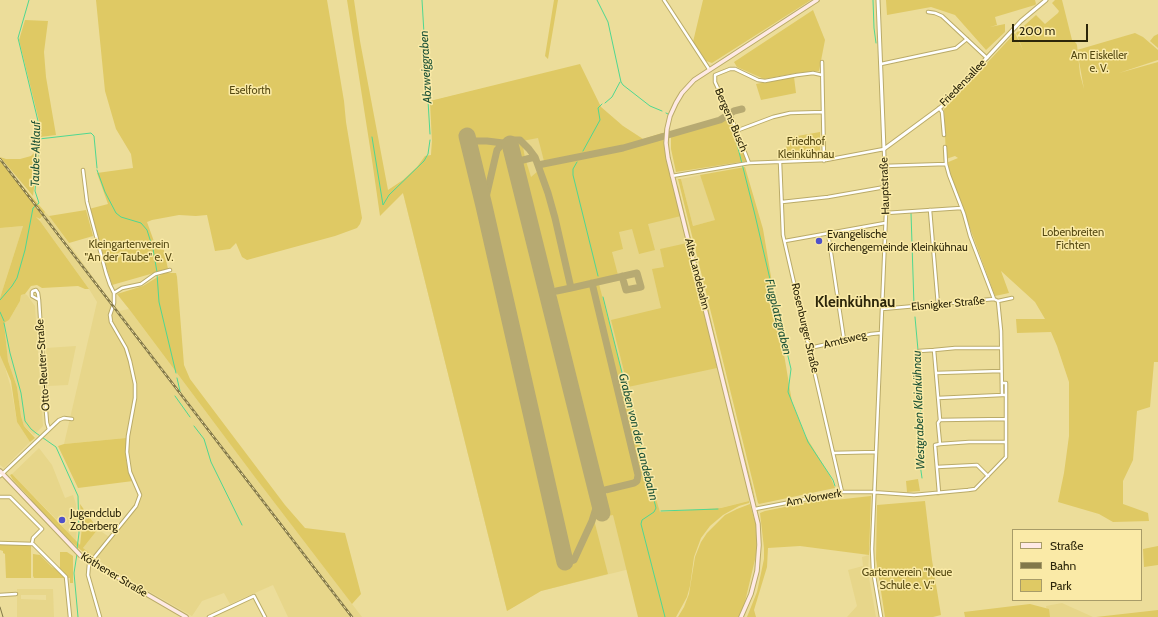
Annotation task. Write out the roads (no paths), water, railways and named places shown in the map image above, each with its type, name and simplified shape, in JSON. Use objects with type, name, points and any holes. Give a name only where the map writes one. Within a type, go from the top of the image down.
[{"type":"main road","name":"Alte Landebahn","points":[[741,617],[751,594],[758,566],[759,536],[755,509],[672,176],[666,143],[667,129],[670,116],[677,101],[694,80],[817,0]]},
{"type":"main road","name":"Köthener Straße","points":[[1,474],[78,554],[186,617]]},
{"type":"street","points":[[664,0],[709,69]]},
{"type":"street","name":"Hauptstraße","points":[[878,0],[881,19],[886,223],[872,554],[881,617]]},
{"type":"street","name":"Friedensallee","points":[[884,149],[939,108],[1021,22],[1046,0]]},
{"type":"street","points":[[928,12],[942,16],[987,58]]},
{"type":"street","points":[[881,64],[956,48],[967,39]]},
{"type":"street","points":[[822,62],[824,160]]},
{"type":"street","name":"Bergens Busch","points":[[749,163],[714,77],[717,74],[735,68],[758,80],[765,81],[813,73],[822,75]]},
{"type":"street","points":[[939,108],[942,112],[944,135]]},
{"type":"street","points":[[736,132],[773,117],[790,113],[823,112]]},
{"type":"street","points":[[944,147],[946,164],[970,236],[996,300],[1001,331],[1002,395]]},
{"type":"street","points":[[672,176],[745,163],[824,160],[884,149]]},
{"type":"street","name":"Rosenburger Straße","points":[[780,162],[783,235],[842,492]]},
{"type":"street","points":[[884,166],[946,164]]},
{"type":"street","points":[[83,170],[85,195],[106,273],[114,293],[115,301],[110,313],[110,320],[127,352],[135,384],[136,398],[128,436],[127,452],[129,468],[140,495],[136,506],[90,562],[88,575],[100,617]]},
{"type":"street","points":[[782,202],[828,197],[885,187]]},
{"type":"street","points":[[886,213],[961,208]]},
{"type":"street","points":[[930,210],[938,305]]},
{"type":"street","points":[[785,241],[886,223]]},
{"type":"street","points":[[828,233],[844,340]]},
{"type":"street","points":[[114,293],[122,288],[141,284],[155,274],[170,270]]},
{"type":"street","name":"Elsnigker Straße","points":[[882,309],[1012,298]]},
{"type":"street","name":"Otto-Reuter-Straße","points":[[39,300],[46,411],[49,429]]},
{"type":"street","name":"Amtsweg","points":[[810,348],[881,333]]},
{"type":"street","points":[[919,351],[955,348],[1001,348]]},
{"type":"street","points":[[934,350],[940,420],[938,423],[940,444]]},
{"type":"street","points":[[936,373],[1002,371]]},
{"type":"street","name":"Am Vorwerk","points":[[755,509],[842,492],[874,492],[907,495],[975,489],[1006,458],[1006,383],[1002,383]]},
{"type":"street","points":[[938,398],[1006,395]]},
{"type":"street","points":[[1,474],[62,418],[72,419]]},
{"type":"street","points":[[940,420],[1006,419]]},
{"type":"street","points":[[939,493],[935,445],[969,442],[1006,442]]},
{"type":"street","points":[[833,453],[876,452]]},
{"type":"street","points":[[937,466],[977,465],[988,476]]},
{"type":"street","points":[[0,497],[10,498],[42,529],[33,538],[32,544]]},
{"type":"street","points":[[0,543],[32,544],[37,547],[67,579],[70,617]]},
{"type":"street","points":[[0,595],[16,594]]},
{"type":"street","points":[[209,617],[252,597],[256,598],[265,617]]},
{"type":"waterway","name":"Taube-Altlauf","points":[[0,300],[17,278],[25,250],[33,208],[39,203],[35,191],[39,141],[38,121],[18,38],[29,0]]},
{"type":"waterway","name":"Abzweiggraben","points":[[422,0],[430,134]]},
{"type":"waterway","name":"Flugplatzgraben","points":[[597,0],[608,22],[621,82],[650,106],[662,111]]},
{"type":"waterway","name":"Westgraben Kleinkühnau","points":[[873,0],[876,43]]},
{"type":"waterway","name":"Graben von der Landebahn","points":[[605,103],[612,97],[620,82]]},
{"type":"waterway","name":"Graben von der Landebahn","points":[[583,151],[600,120],[598,108],[602,104]]},
{"type":"waterway","points":[[39,139],[91,133],[94,136],[97,168]]},
{"type":"waterway","name":"Abzweiggraben","points":[[372,137],[383,205],[389,195],[424,161],[428,154],[430,140]]},
{"type":"waterway","name":"Flugplatzgraben","points":[[736,140],[791,369],[788,392],[808,442],[833,480],[835,486]]},
{"type":"waterway","name":"Graben von der Landebahn","points":[[577,162],[573,169],[573,175],[598,276]]},
{"type":"waterway","points":[[97,170],[105,192],[116,213],[121,217],[141,223],[147,230],[153,249],[157,272]]},
{"type":"waterway","name":"Westgraben Kleinkühnau","points":[[911,213],[914,305]]},
{"type":"waterway","points":[[157,274],[159,302],[176,373]]},
{"type":"waterway","name":"Graben von der Landebahn","points":[[603,297],[656,508],[654,512],[642,520],[641,524],[665,617]]},
{"type":"waterway","name":"Taube-Altlauf","points":[[0,312],[4,321]]},
{"type":"waterway","name":"Westgraben Kleinkühnau","points":[[915,317],[920,372],[921,402],[919,457],[922,478]]},
{"type":"waterway","name":"Taube-Altlauf","points":[[4,323],[10,353],[21,393],[25,421],[31,429],[56,447],[78,496],[79,533],[77,549]]},
{"type":"waterway","points":[[177,378],[180,391]]},
{"type":"waterway","points":[[175,396],[190,417]]},
{"type":"waterway","points":[[194,426],[204,439],[211,462],[242,525]]},
{"type":"waterway","points":[[661,511],[718,509]]},
{"type":"waterway","name":"Taube-Altlauf","points":[[77,554],[74,573],[78,617]]},
{"type":"tram line","points":[[0,607],[3,617]]},
{"type":"railway","points":[[0,159],[352,617]]},
{"type":"place","name":"Evangelische Kirchengemeinde Kleinkühnau","points":[[819,241]]},
{"type":"place","name":"Jugendclub Zoberberg","points":[[62,520]]},
{"type":"district","name":"Kleinkühnau","points":[[855,303]]},
{"type":"park label","name":"Am Eiskeller e. V.","points":[[1099,62]]},
{"type":"park label","name":"Eselforth","points":[[250,91]]},
{"type":"park label","name":"Friedhof Kleinkühnau","points":[[806,148]]},
{"type":"park label","name":"Lobenbreiten Fichten","points":[[1073,239]]},
{"type":"park label","name":"Kleingartenverein \"An der Taube\" e. V.","points":[[129,251]]},
{"type":"park label","name":"Gartenverein \"Neue Schule e. V.\"","points":[[907,579]]}]
